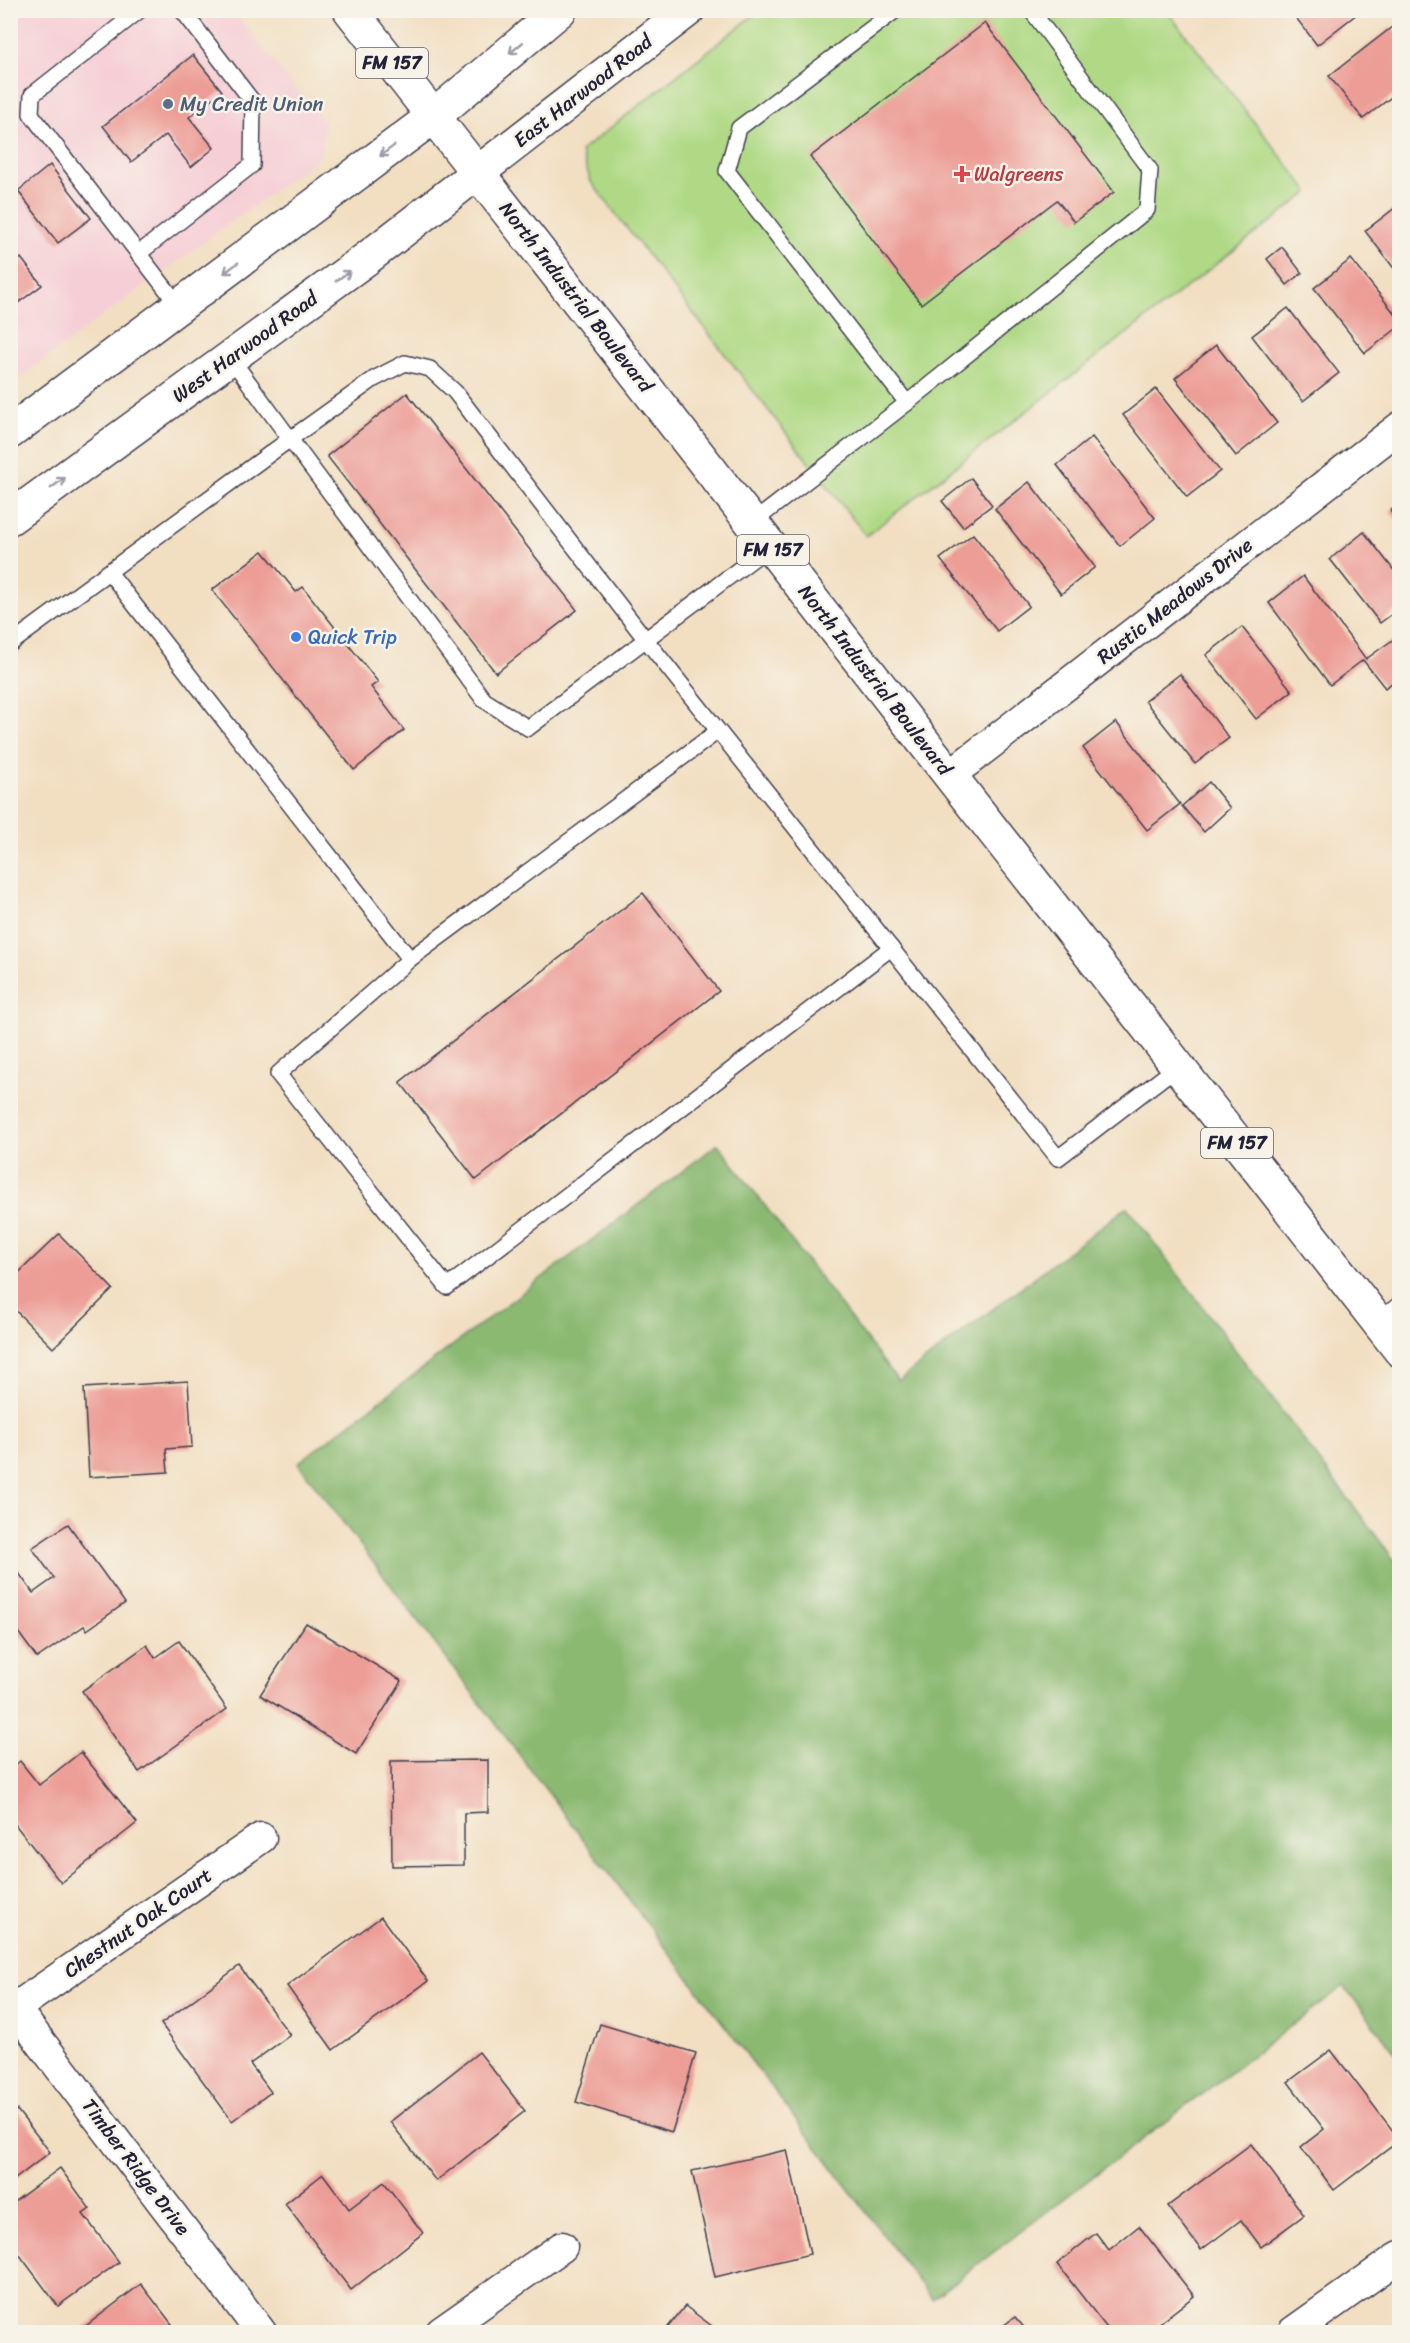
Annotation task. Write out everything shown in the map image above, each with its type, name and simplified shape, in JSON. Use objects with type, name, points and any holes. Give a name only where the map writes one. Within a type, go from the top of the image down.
[{"type":"main road","name":"North Industrial Boulevard","points":[[350,10],[1178,1066],[1388,1313],[1400,1350]]},
{"type":"main road","points":[[10,432],[434,116],[560,10]]},
{"type":"main road","name":"East Harwood Road","points":[[478,172],[688,10]]},
{"type":"main road","name":"West Harwood Road","points":[[10,518],[366,259],[478,172]]},
{"type":"street","name":"Rustic Meadows Drive","points":[[950,775],[1400,427]]},
{"type":"street","name":"Chestnut Oak Court","points":[[13,2005],[261,1838]]},
{"type":"street","name":"Timber Ridge Drive","points":[[13,2005],[261,2332]]},
{"type":"street","points":[[441,2332],[562,2247]]},
{"type":"street","points":[[1293,2332],[1400,2256]]},
{"type":"lane","points":[[140,10],[32,95],[30,114],[179,306]]},
{"type":"lane","points":[[138,254],[252,165],[254,102],[182,10]]},
{"type":"lane","points":[[896,10],[740,128],[726,171],[908,403]]},
{"type":"lane","points":[[230,357],[484,700],[528,728],[646,640],[908,403],[1147,210],[1150,170],[1031,10]]},
{"type":"lane","points":[[10,644],[374,379],[405,363],[430,369],[455,392],[646,640],[1058,1158],[1178,1066]]},
{"type":"lane","points":[[109,572],[410,959]]},
{"type":"lane","points":[[718,731],[410,959],[278,1074],[447,1287],[891,948]]},
{"type":"shaded area","points":[[11,11],[233,11],[325,124],[321,156],[11,384]]},
{"type":"green space","points":[[759,11],[1167,11],[1309,192],[866,536],[591,182],[581,151]]},
{"type":"green space","points":[[718,1144],[898,1381],[1127,1207],[1399,1566],[1399,2058],[1344,1986],[932,2299],[298,1463]]},
{"type":"building","points":[[1290,10],[1362,10],[1317,45]]},
{"type":"building","name":"Walgreens","points":[[985,23],[1114,192],[1074,222],[1057,200],[921,304],[810,157]]},
{"type":"building","points":[[1392,27],[1400,37],[1400,93],[1398,92],[1363,119],[1329,76]]},
{"type":"building","name":"My Credit Union","points":[[193,55],[222,91],[189,117],[214,148],[191,167],[166,135],[131,162],[103,126]]},
{"type":"building","points":[[50,165],[91,218],[58,243],[18,191]]},
{"type":"building","points":[[1400,204],[1400,276],[1365,231]]},
{"type":"building","points":[[1282,247],[1302,273],[1287,285],[1267,259]]},
{"type":"building","points":[[21,258],[42,285],[10,309],[10,267]]},
{"type":"building","points":[[1351,259],[1400,320],[1400,326],[1365,353],[1314,288]]},
{"type":"building","points":[[1288,308],[1339,373],[1303,401],[1252,336]]},
{"type":"building","points":[[1216,345],[1277,423],[1236,456],[1175,378]]},
{"type":"building","points":[[1156,389],[1220,471],[1187,497],[1123,415]]},
{"type":"building","points":[[407,393],[577,610],[496,673],[327,456]]},
{"type":"building","points":[[1092,437],[1155,518],[1120,546],[1057,465]]},
{"type":"building","points":[[971,478],[992,505],[963,527],[942,501]]},
{"type":"building","points":[[1029,482],[1095,567],[1061,594],[995,509]]},
{"type":"building","points":[[1400,504],[1400,523],[1390,511]]},
{"type":"building","points":[[1364,532],[1400,578],[1400,608],[1380,623],[1330,559]]},
{"type":"building","points":[[973,534],[1029,606],[997,631],[940,559]]},
{"type":"building","name":"Quick Trip","points":[[263,551],[296,592],[303,587],[378,682],[371,687],[404,730],[354,770],[212,590]]},
{"type":"building","points":[[1303,576],[1366,659],[1394,639],[1400,647],[1400,677],[1385,688],[1363,660],[1330,685],[1269,603]]},
{"type":"building","points":[[1242,627],[1292,691],[1256,719],[1206,655]]},
{"type":"building","points":[[1180,674],[1229,738],[1195,764],[1145,701]]},
{"type":"building","points":[[1116,722],[1180,804],[1147,830],[1083,748]]},
{"type":"building","points":[[1209,782],[1230,808],[1204,832],[1182,806]]},
{"type":"building","points":[[643,893],[719,991],[476,1180],[400,1082]]},
{"type":"building","points":[[59,1234],[113,1289],[53,1348],[10,1305],[10,1281]]},
{"type":"building","points":[[188,1381],[192,1447],[166,1449],[168,1472],[89,1477],[84,1388]]},
{"type":"building","points":[[68,1524],[125,1603],[87,1630],[84,1626],[37,1658],[10,1621],[10,1573],[16,1569],[33,1593],[54,1578],[32,1548]]},
{"type":"building","points":[[306,1623],[402,1681],[356,1754],[260,1695]]},
{"type":"building","points":[[179,1641],[227,1709],[139,1772],[82,1691],[147,1645],[155,1658]]},
{"type":"building","points":[[81,1752],[137,1823],[61,1883],[10,1818],[10,1769],[20,1761],[39,1785]]},
{"type":"building","points":[[488,1760],[488,1812],[464,1813],[464,1865],[392,1866],[391,1761]]},
{"type":"building","points":[[381,1917],[428,1981],[333,2050],[287,1986]]},
{"type":"building","points":[[239,1966],[290,2035],[250,2064],[271,2092],[232,2121],[161,2024]]},
{"type":"building","points":[[600,2024],[696,2053],[672,2132],[576,2102]]},
{"type":"building","points":[[1331,2050],[1400,2140],[1334,2190],[1301,2147],[1324,2129],[1288,2082]]},
{"type":"building","points":[[479,2052],[525,2111],[436,2181],[390,2122]]},
{"type":"building","points":[[17,2110],[50,2152],[10,2183],[10,2114]]},
{"type":"building","points":[[1251,2144],[1304,2215],[1261,2247],[1241,2220],[1201,2250],[1168,2206]]},
{"type":"building","points":[[787,2150],[810,2254],[715,2277],[692,2171]]},
{"type":"building","points":[[60,2168],[90,2209],[83,2214],[119,2262],[58,2306],[10,2242],[10,2205]]},
{"type":"building","points":[[323,2174],[349,2209],[384,2182],[423,2233],[351,2290],[285,2204]]},
{"type":"building","points":[[1139,2226],[1194,2296],[1148,2332],[1110,2332],[1057,2264],[1096,2233],[1109,2250]]},
{"type":"building","points":[[141,2284],[178,2332],[78,2332]]},
{"type":"building","points":[[685,2306],[720,2332],[664,2332]]},
{"type":"building","points":[[1015,2317],[1028,2332],[995,2332]]},
{"type":"place","name":"My Credit Union","points":[[168,104]]},
{"type":"place","name":"Walgreens","points":[[962,174]]},
{"type":"place","name":"Quick Trip","points":[[296,637]]}]
